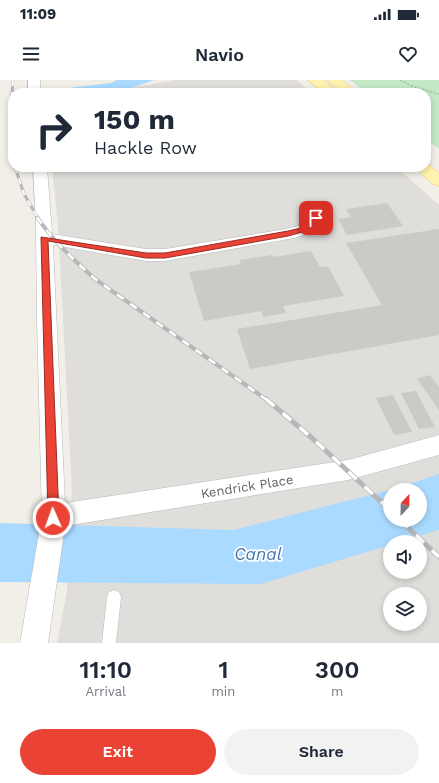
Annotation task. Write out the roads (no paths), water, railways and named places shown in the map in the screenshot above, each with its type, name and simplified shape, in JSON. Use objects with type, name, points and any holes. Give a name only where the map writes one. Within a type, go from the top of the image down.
[{"type":"main road","points":[[334,80],[344,88]]},
{"type":"main road","points":[[316,81],[325,88]]},
{"type":"main road","points":[[431,157],[439,164]]},
{"type":"main road","points":[[428,172],[439,181]]},
{"type":"street","points":[[34,643],[53,517],[44,226],[40,172]]},
{"type":"street","points":[[44,238],[146,255],[165,255],[288,234],[304,229],[316,218]]},
{"type":"street","name":"Kendrick Place","points":[[53,517],[348,470],[439,445]]},
{"type":"lane","points":[[109,643],[114,597]]},
{"type":"water","points":[[117,80],[154,80],[131,88],[68,88],[111,83]]},
{"type":"water","name":"Canal","points":[[439,474],[439,530],[422,535],[383,535],[383,547],[261,584],[0,582],[0,523],[233,530],[383,492],[383,527],[427,527],[427,483],[412,483]]},
{"type":"railway","points":[[12,88],[13,80]]},
{"type":"railway","points":[[17,172],[24,194],[38,218]]},
{"type":"railway","points":[[37,217],[57,242],[95,279],[267,400]]},
{"type":"railway","points":[[266,399],[312,438],[383,504]]},
{"type":"railway","points":[[407,527],[439,557]]}]
